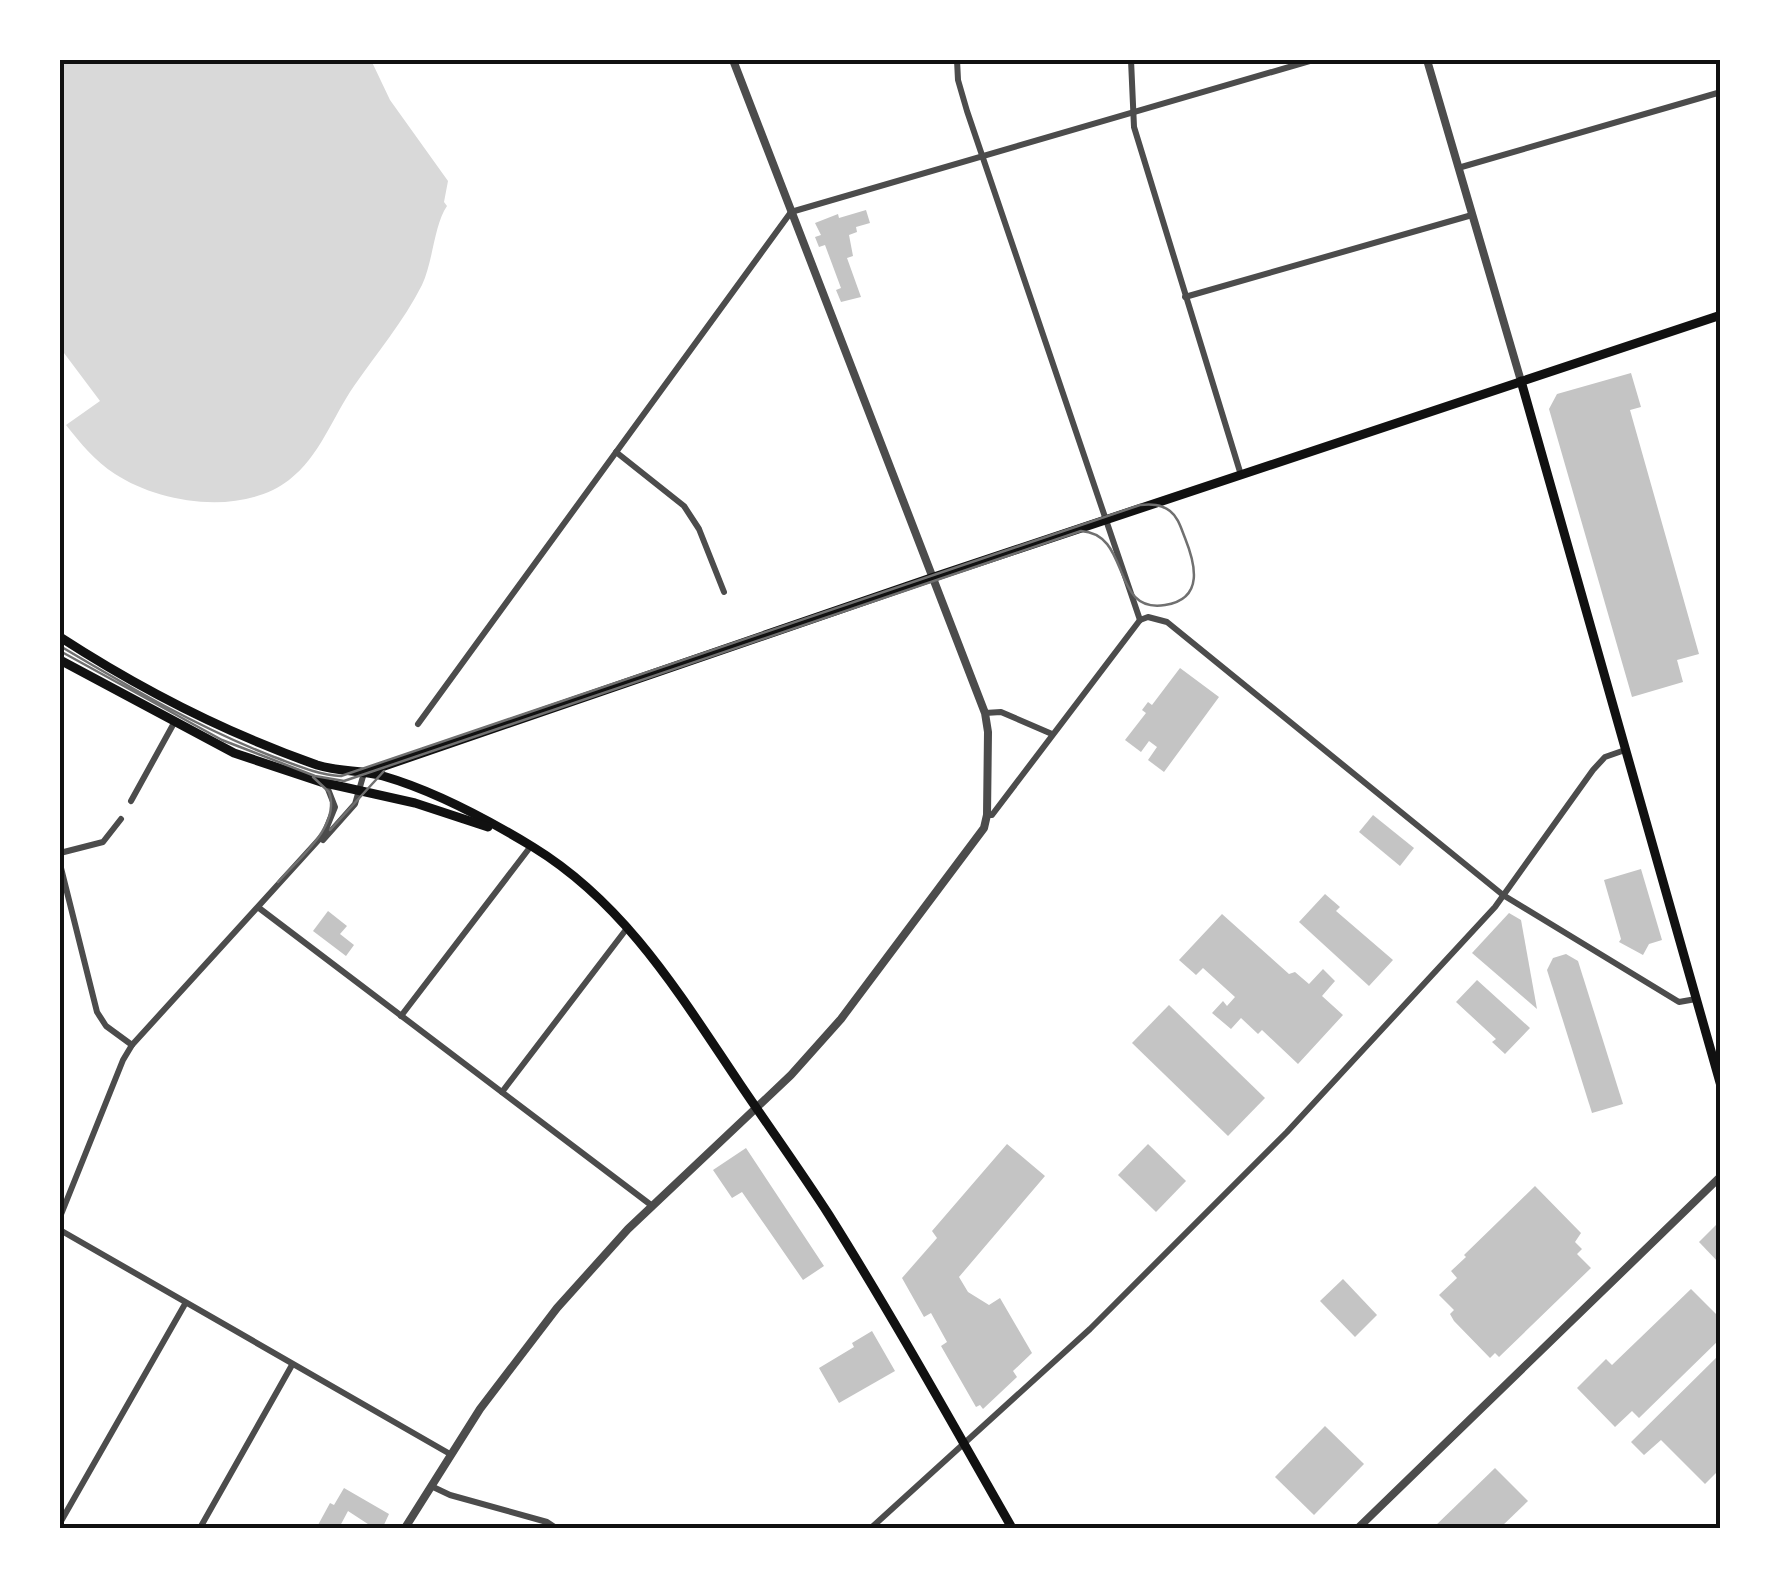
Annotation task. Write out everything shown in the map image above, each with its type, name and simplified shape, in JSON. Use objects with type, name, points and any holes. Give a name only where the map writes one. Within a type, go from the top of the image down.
[{"type":"main road","points":[[310,778],[334,780],[364,772],[931,578],[1721,316]]},
{"type":"main road","points":[[1522,381],[1721,1086]]},
{"type":"main road","points":[[60,638],[210,722],[251,740],[330,769],[364,772],[425,792],[530,846],[586,885],[629,926],[830,1216],[1012,1528]]},
{"type":"main road","points":[[60,660],[234,753],[504,832]]},
{"type":"street","points":[[405,1528],[450,1454],[535,1336],[651,1206],[790,1075],[852,1006],[984,828],[987,815],[985,713],[733,60]]},
{"type":"street","points":[[957,60],[958,80],[982,156],[1140,620]]},
{"type":"street","points":[[1131,60],[1134,128],[1241,475]]},
{"type":"street","points":[[1278,60],[1279,70]]},
{"type":"street","points":[[418,724],[791,212],[1313,60]]},
{"type":"street","points":[[1427,60],[1522,381]]},
{"type":"street","points":[[1458,168],[1721,92]]},
{"type":"street","points":[[1185,296],[1472,215]]},
{"type":"street","points":[[616,452],[684,506],[699,529],[724,592]]},
{"type":"street","points":[[987,815],[992,815],[1140,620],[1148,617],[1166,622],[1504,895],[1678,1002],[1696,999]]},
{"type":"street","points":[[985,713],[1001,712],[1052,734]]},
{"type":"street","points":[[131,801],[174,723]]},
{"type":"street","points":[[871,1528],[1178,1244],[1328,1088],[1504,895],[1605,757],[1626,749]]},
{"type":"street","points":[[60,1217],[118,1070],[132,1045],[350,810],[360,792],[364,772]]},
{"type":"street","points":[[307,854],[334,815],[334,799],[326,783]]},
{"type":"street","points":[[60,853],[103,842],[121,819]]},
{"type":"street","points":[[402,1016],[530,846]]},
{"type":"street","points":[[60,864],[97,1012],[106,1026],[132,1045]]},
{"type":"street","points":[[259,908],[651,1206]]},
{"type":"street","points":[[502,1092],[629,926]]},
{"type":"street","points":[[1358,1528],[1721,1176]]},
{"type":"street","points":[[60,1230],[450,1454]]},
{"type":"street","points":[[60,1522],[185,1304]]},
{"type":"street","points":[[200,1528],[292,1365]]},
{"type":"street","points":[[430,1485],[450,1495],[547,1522],[556,1528]]},
{"type":"shaded area","points":[[60,60],[371,60],[390,100],[448,181],[444,202],[447,206],[426,276],[415,298],[309,460],[289,480],[270,491],[225,502],[178,499],[155,493],[108,469],[66,425],[100,401],[64,353],[60,355]]},
{"type":"building","points":[[866,210],[870,223],[856,227],[857,232],[849,235],[853,256],[847,258],[861,297],[841,302],[836,290],[841,288],[825,245],[819,247],[815,237],[821,235],[815,223],[838,214],[839,218]]},
{"type":"building","points":[[1631,373],[1641,407],[1630,410],[1699,654],[1677,660],[1683,682],[1632,697],[1549,409],[1557,394]]},
{"type":"building","points":[[1180,668],[1219,697],[1164,772],[1148,760],[1157,747],[1149,741],[1141,752],[1125,740],[1146,713],[1142,710],[1148,702],[1152,705]]},
{"type":"building","points":[[1373,815],[1414,848],[1400,866],[1359,832]]},
{"type":"building","points":[[1641,869],[1662,940],[1649,944],[1643,955],[1619,942],[1604,880]]},
{"type":"building","points":[[1325,894],[1340,907],[1336,911],[1393,960],[1369,986],[1299,922]]},
{"type":"building","points":[[328,911],[347,926],[340,934],[354,945],[346,956],[313,931]]},
{"type":"building","points":[[1509,913],[1521,920],[1537,1009],[1472,953]]},
{"type":"building","points":[[1222,914],[1289,974],[1295,972],[1309,984],[1323,969],[1335,981],[1322,996],[1343,1015],[1298,1064],[1262,1030],[1258,1034],[1241,1018],[1231,1029],[1212,1013],[1223,1001],[1227,1006],[1235,997],[1203,968],[1196,975],[1179,960]]},
{"type":"building","points":[[1566,954],[1578,961],[1623,1104],[1592,1113],[1547,970],[1553,958]]},
{"type":"building","points":[[1477,980],[1530,1028],[1505,1054],[1492,1042],[1496,1039],[1456,1002]]},
{"type":"building","points":[[1169,1005],[1265,1098],[1228,1136],[1132,1043]]},
{"type":"building","points":[[1007,1144],[1045,1176],[959,1277],[968,1292],[989,1305],[1000,1298],[1032,1353],[1013,1371],[1017,1377],[983,1409],[980,1405],[976,1407],[941,1346],[947,1342],[931,1313],[924,1317],[902,1278],[937,1238],[932,1231]]},
{"type":"building","points":[[1148,1144],[1186,1181],[1156,1212],[1118,1175]]},
{"type":"building","points":[[746,1148],[824,1266],[803,1280],[742,1192],[732,1198],[713,1170]]},
{"type":"building","points":[[1535,1186],[1581,1233],[1575,1242],[1582,1249],[1577,1254],[1591,1268],[1499,1357],[1495,1353],[1490,1358],[1454,1321],[1450,1314],[1454,1310],[1439,1295],[1457,1278],[1451,1271],[1464,1255]]},
{"type":"building","points":[[1721,1220],[1721,1265],[1699,1242]]},
{"type":"building","points":[[1343,1279],[1377,1315],[1355,1337],[1320,1301]]},
{"type":"building","points":[[1691,1289],[1721,1319],[1721,1338],[1639,1418],[1632,1411],[1615,1427],[1577,1388],[1606,1359],[1612,1365]]},
{"type":"building","points":[[872,1331],[895,1371],[839,1403],[819,1368]]},
{"type":"building","points":[[1721,1353],[1721,1468],[1705,1484],[1661,1440],[1644,1455],[1631,1442]]},
{"type":"building","points":[[1325,1426],[1364,1464],[1314,1515],[1275,1477]]},
{"type":"building","points":[[1495,1468],[1528,1501],[1500,1528],[1433,1528]]},
{"type":"building","points":[[344,1488],[389,1514],[383,1527],[374,1528],[348,1511],[339,1528],[318,1525]]},
{"type":"tram line","points":[[60,646],[246,746],[324,774],[341,776],[1140,505],[1159,506],[1173,513],[1194,569],[1192,588],[1186,596],[1165,605],[1148,605],[1136,598],[1108,545],[1097,535],[1081,531],[344,781],[315,776],[222,740],[60,651]]},
{"type":"tram line","points":[[330,830],[384,771]]},
{"type":"tram line","points":[[278,882],[316,841],[329,817],[329,792],[313,777]]}]
